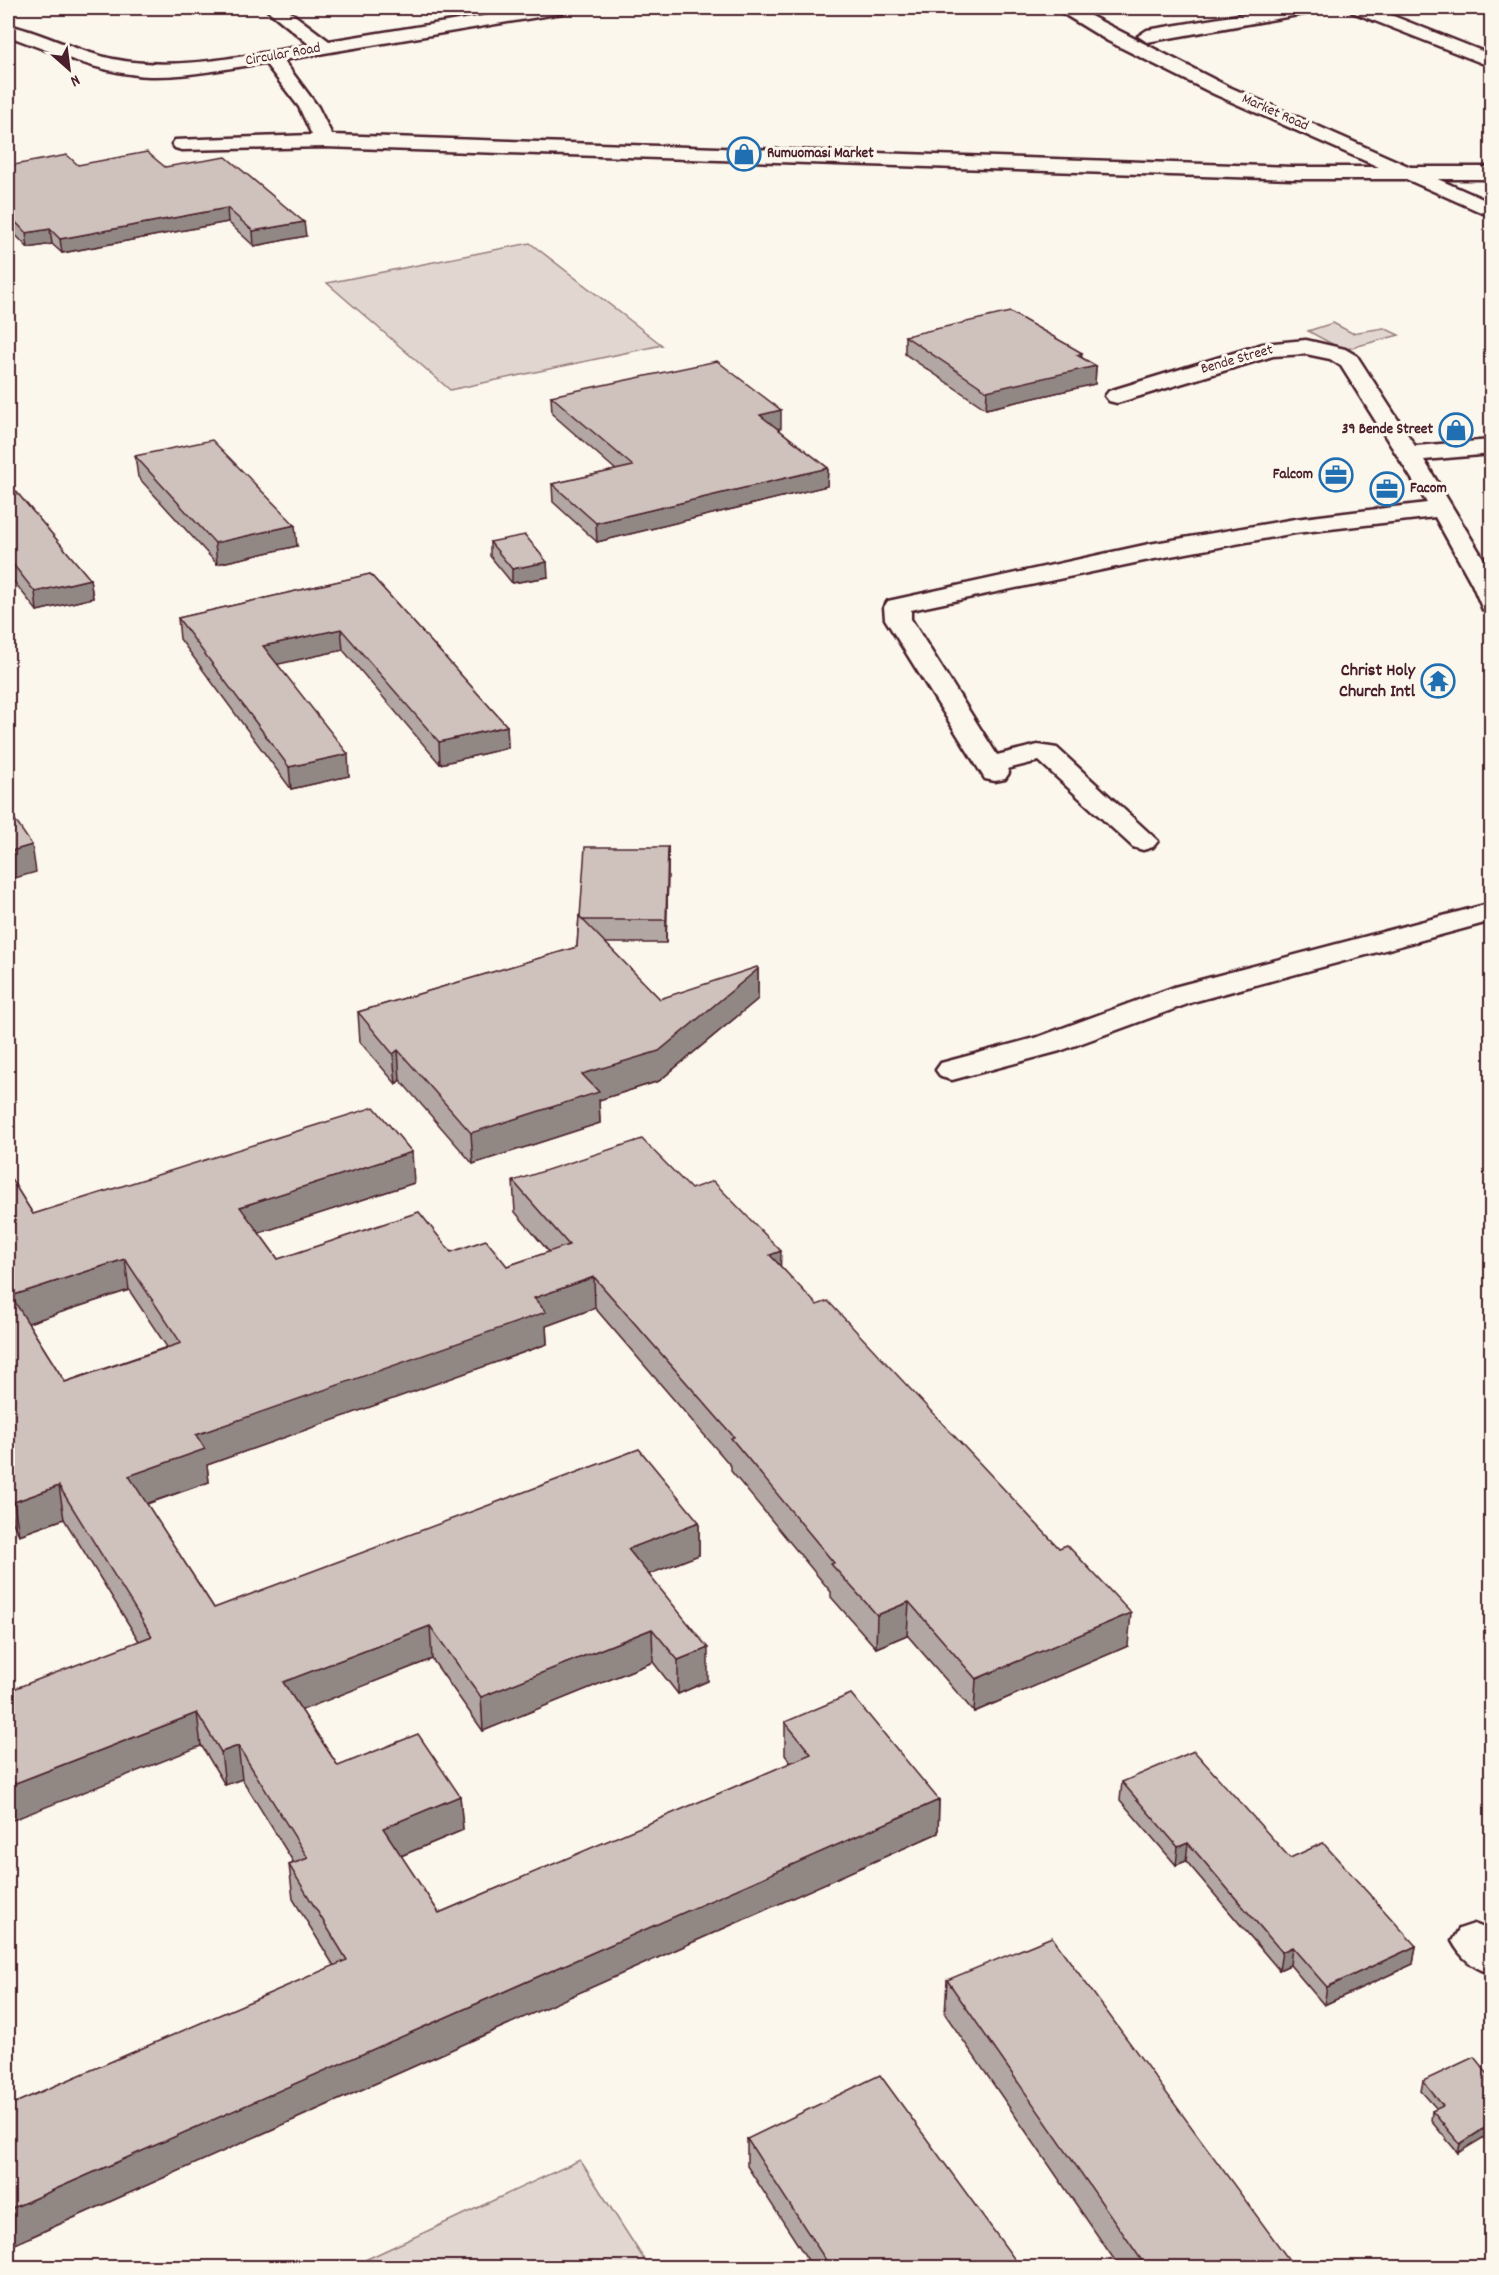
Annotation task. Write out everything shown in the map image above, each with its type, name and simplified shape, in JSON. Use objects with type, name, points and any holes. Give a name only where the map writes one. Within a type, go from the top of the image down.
[{"type":"street","points":[[274,8],[325,47]]},
{"type":"street","name":"Circular Road","points":[[8,30],[108,64],[137,69],[173,70],[270,57],[500,12],[561,8]]},
{"type":"street","name":"Market Road","points":[[1064,8],[1116,39],[1191,76],[1491,211]]},
{"type":"street","name":"Market Road","points":[[1097,8],[1148,36],[1347,128],[1456,172],[1491,189]]},
{"type":"street","points":[[1148,36],[1309,8]]},
{"type":"street","points":[[1358,8],[1491,62]]},
{"type":"street","points":[[270,57],[311,112],[320,127],[324,141]]},
{"type":"street","points":[[182,144],[324,141],[1292,173],[1491,172]]},
{"type":"street","name":"Bende Street","points":[[1117,396],[1271,349],[1306,347],[1337,354],[1349,361],[1409,454],[1489,591]]},
{"type":"street","points":[[1409,454],[1491,447]]},
{"type":"street","points":[[1143,841],[1047,754],[1038,753],[993,769],[898,619],[897,608],[903,604],[1138,554],[1261,532],[1443,509]]},
{"type":"street","points":[[952,1070],[1049,1044],[1185,993],[1491,912]]},
{"type":"shaded area","points":[[530,243],[662,345],[450,390],[327,283]]},
{"type":"shaded area","points":[[1333,323],[1352,333],[1384,328],[1399,335],[1343,350],[1308,331]]},
{"type":"shaded area","points":[[580,2160],[649,2267],[350,2267]]},
{"type":"building","points":[[147,152],[165,167],[226,157],[304,222],[253,231],[227,208],[60,239],[50,229],[26,233],[8,214],[8,166],[67,155],[78,165]]},
{"type":"building","points":[[1010,312],[1082,353],[1077,355],[1096,366],[987,391],[905,336]]},
{"type":"building","points":[[717,361],[781,410],[760,415],[828,468],[596,523],[552,484],[633,466],[551,396]]},
{"type":"building","points":[[212,440],[295,525],[215,543],[135,456]]},
{"type":"building","points":[[8,482],[90,579],[35,592],[8,558]]},
{"type":"building","points":[[525,535],[547,562],[512,569],[490,542]]},
{"type":"building","points":[[370,574],[507,726],[439,742],[341,629],[263,646],[348,754],[289,767],[178,618]]},
{"type":"building","points":[[8,810],[32,845],[8,852]]},
{"type":"building","points":[[585,847],[668,847],[666,920],[583,920],[580,917]]},
{"type":"building","points":[[579,916],[660,999],[757,967],[758,969],[659,1051],[582,1074],[599,1092],[471,1133],[398,1050],[393,1054],[358,1012],[577,947]]},
{"type":"building","points":[[374,1107],[412,1152],[240,1207],[278,1259],[419,1212],[451,1252],[486,1240],[507,1266],[569,1245],[513,1181],[642,1139],[691,1189],[713,1181],[781,1251],[770,1255],[817,1305],[828,1301],[1059,1548],[1067,1545],[1131,1613],[976,1679],[909,1602],[877,1615],[831,1564],[834,1563],[731,1438],[734,1437],[594,1277],[534,1298],[546,1312],[196,1435],[205,1449],[129,1476],[214,1608],[639,1449],[699,1522],[628,1549],[708,1648],[678,1660],[652,1629],[481,1697],[430,1626],[283,1682],[338,1766],[418,1734],[460,1796],[383,1828],[439,1913],[811,1754],[785,1722],[851,1694],[939,1800],[8,2210],[8,2106],[347,1960],[289,1865],[308,1858],[238,1746],[221,1752],[197,1713],[8,1786],[8,1691],[152,1636],[59,1486],[14,1502],[8,1491],[8,1174],[33,1214]],"holes":[[[125,1259],[181,1343],[65,1382],[11,1296]]]},
{"type":"building","points":[[1194,1751],[1290,1858],[1323,1843],[1416,1946],[1327,1987],[1292,1947],[1282,1952],[1188,1843],[1178,1847],[1122,1782]]},
{"type":"building","points":[[1052,1937],[1295,2268],[1147,2268],[947,1980]]},
{"type":"building","points":[[1474,2057],[1491,2078],[1491,2124],[1460,2144],[1432,2111],[1443,2106],[1423,2081]]},
{"type":"building","points":[[880,2075],[1021,2268],[831,2268],[747,2139]]},
{"type":"place","name":"Rumuomasi Market","points":[[744,154]]},
{"type":"place","name":"39 Bende Street","points":[[1456,430]]},
{"type":"place","name":"Falcom","points":[[1336,475]]},
{"type":"place","name":"Facom","points":[[1387,489]]},
{"type":"place","name":"Christ Holy Church Intl","points":[[1438,681]]}]
